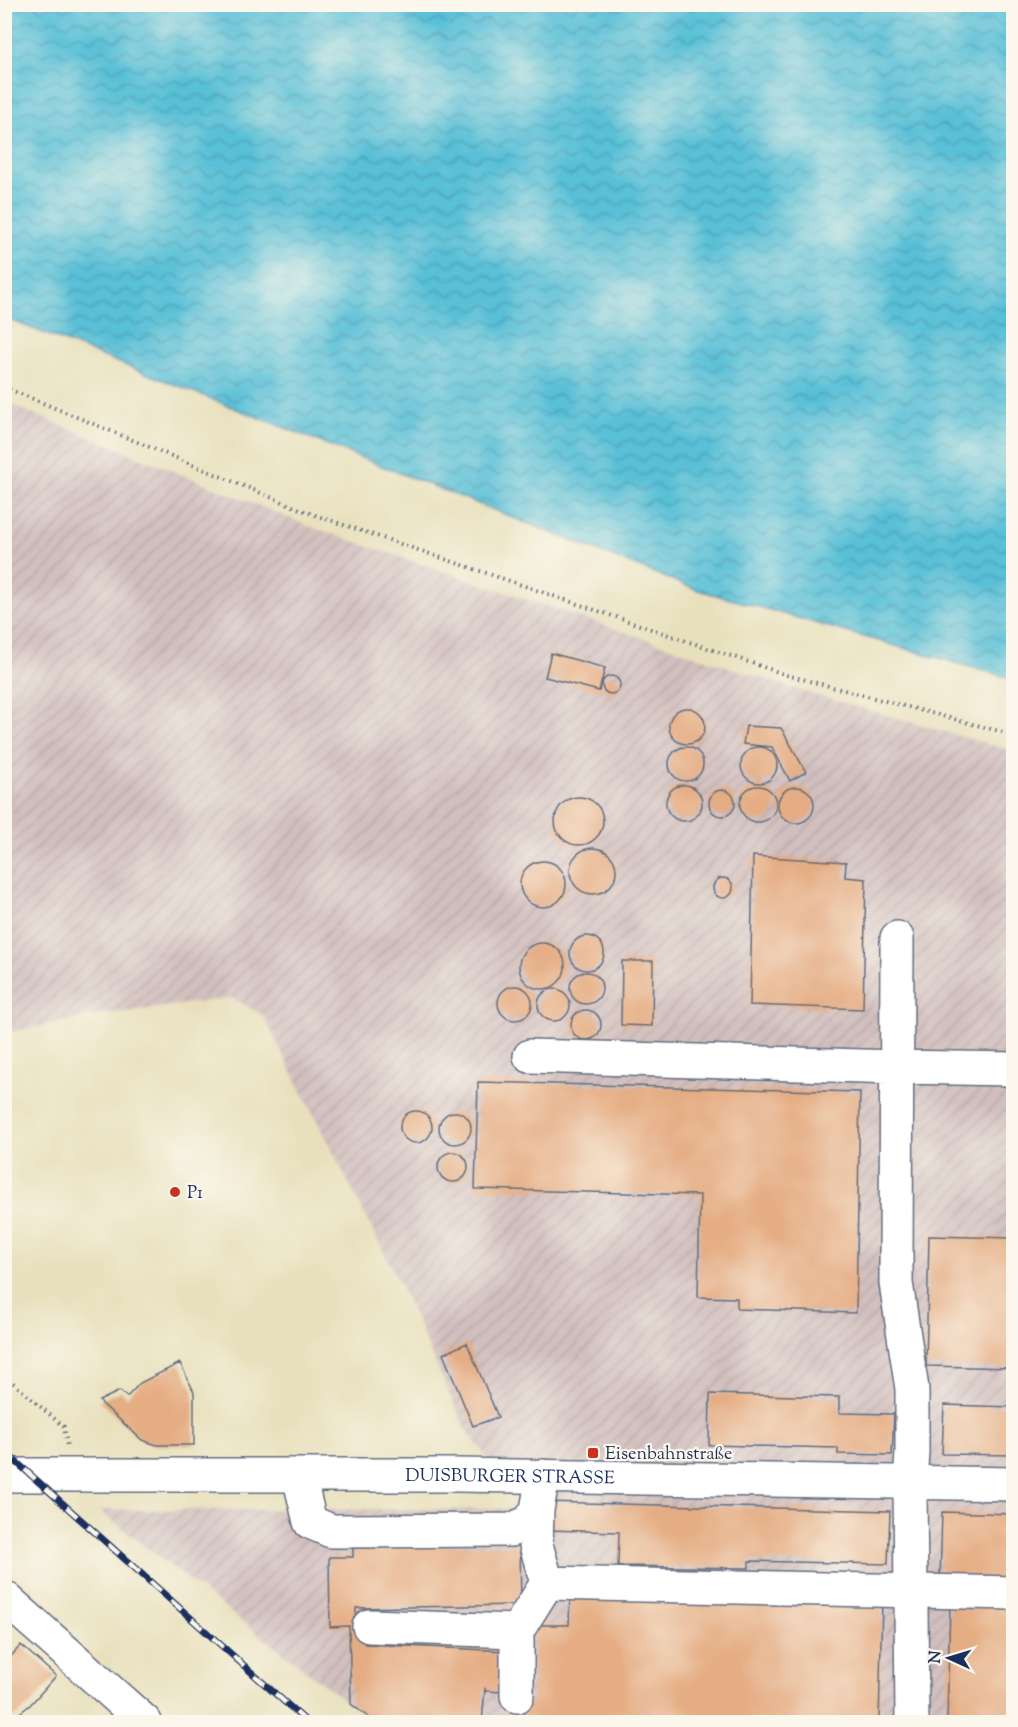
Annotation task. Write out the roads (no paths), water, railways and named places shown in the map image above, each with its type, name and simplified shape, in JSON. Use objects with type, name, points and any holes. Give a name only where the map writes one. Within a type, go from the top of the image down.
[{"type":"main road","points":[[897,938],[896,1283],[912,1389],[910,1482],[912,1722]]},
{"type":"main road","points":[[530,1056],[1014,1069]]},
{"type":"main road","name":"DUISBURGER STRASSE","points":[[4,1475],[543,1476],[1014,1484]]},
{"type":"main road","points":[[299,1476],[310,1522],[331,1531],[511,1530],[529,1522],[537,1510]]},
{"type":"main road","points":[[516,1696],[517,1631],[547,1583],[536,1545],[537,1510],[543,1476]]},
{"type":"main road","points":[[547,1583],[1014,1593]]},
{"type":"main road","points":[[4,1597],[145,1722]]},
{"type":"main road","points":[[369,1626],[517,1631]]},
{"type":"water","points":[[4,5],[1013,5],[1013,679],[695,589],[5,318]]},
{"type":"railway","points":[[4,1451],[307,1722]]},
{"type":"place","name":"P1","points":[[175,1192]]},
{"type":"place","name":"Eisenbahnstraße","points":[[593,1453]]}]
